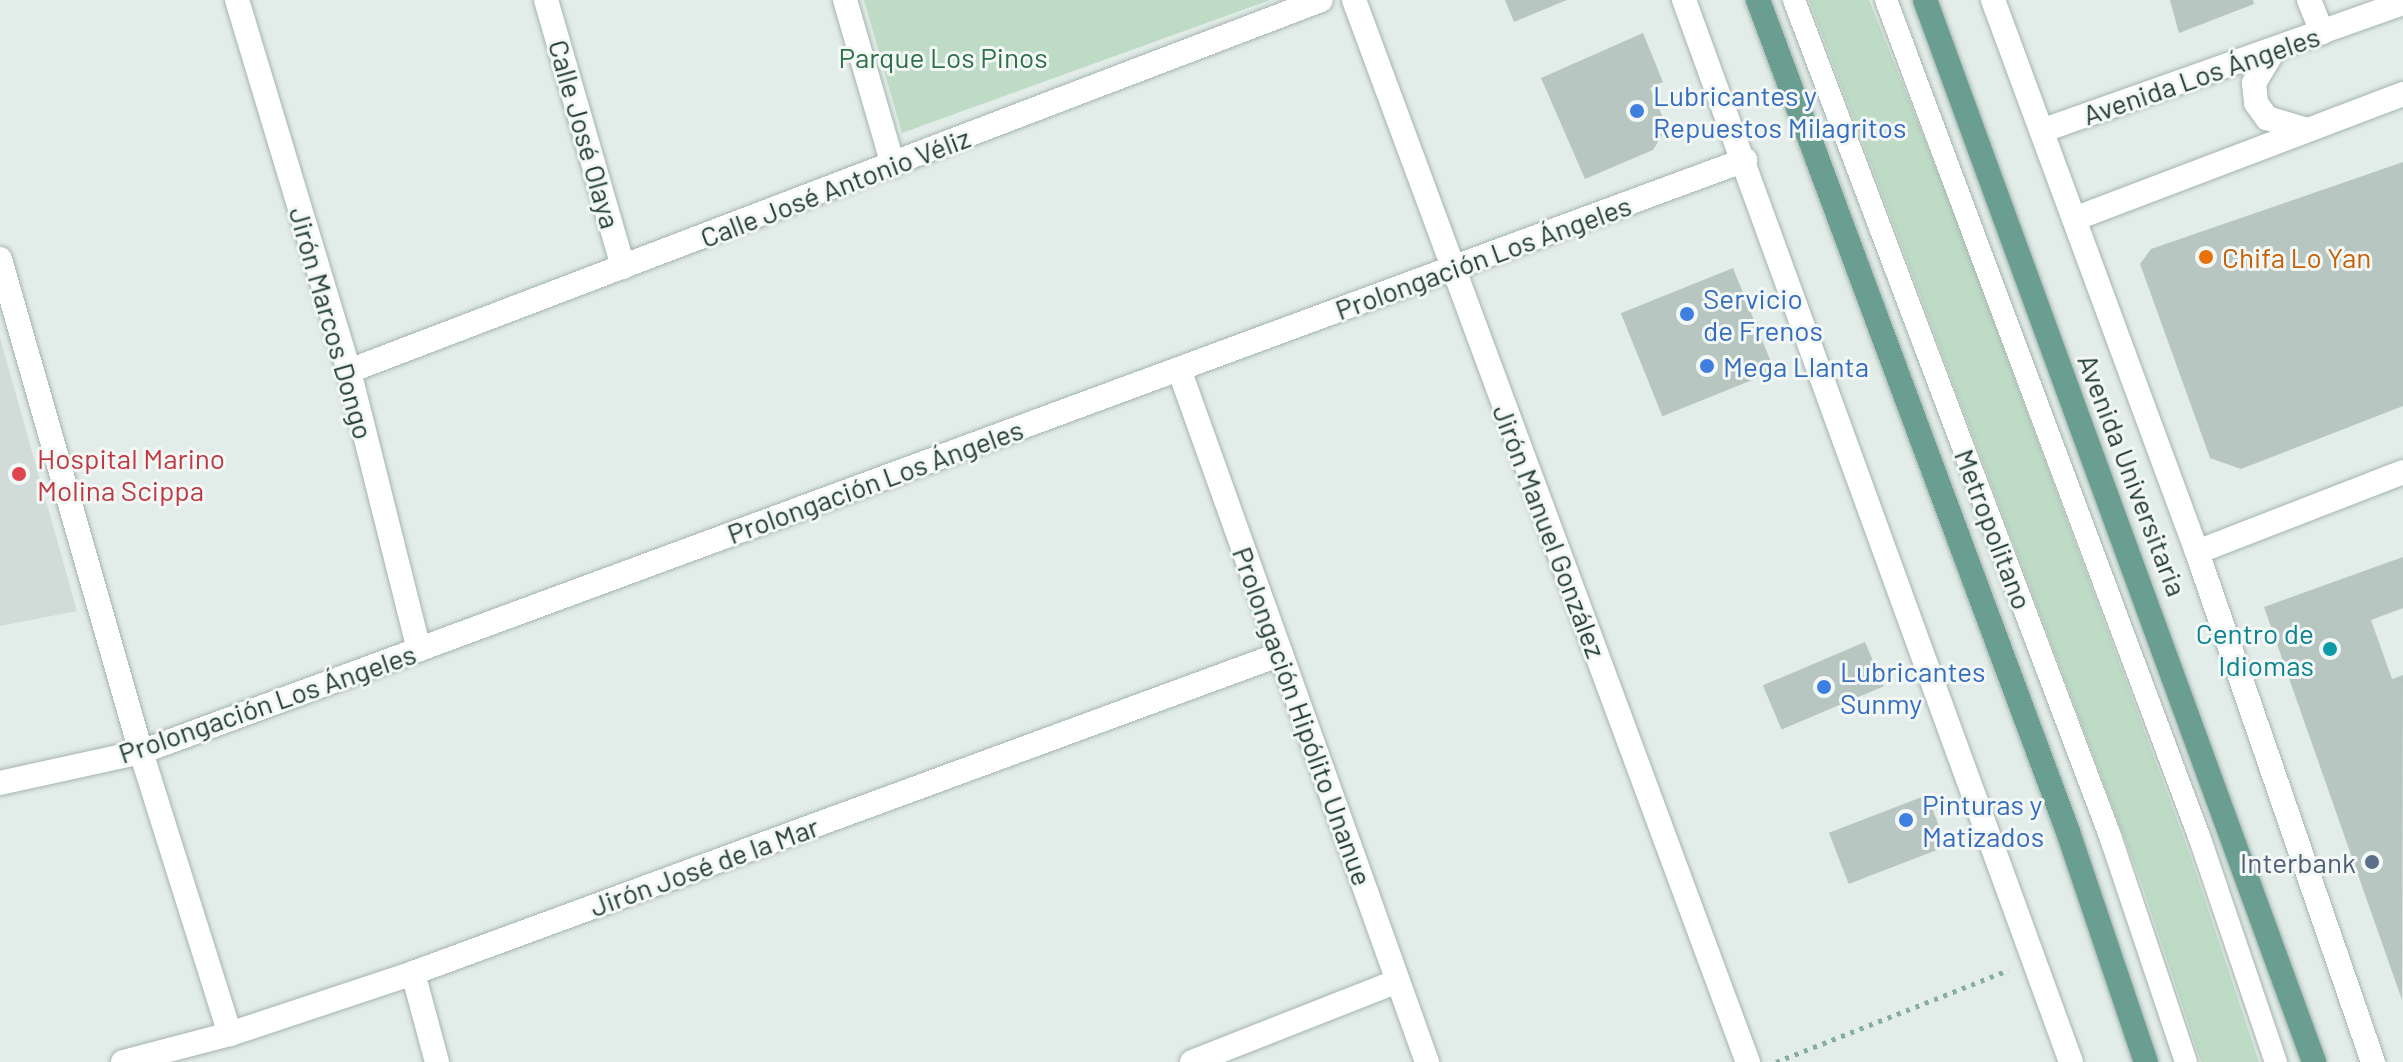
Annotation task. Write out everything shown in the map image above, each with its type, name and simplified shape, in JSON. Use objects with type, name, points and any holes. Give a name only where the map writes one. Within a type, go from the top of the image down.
[{"type":"main road","points":[[1758,0],[2068,832],[2146,1062]]},
{"type":"main road","name":"Avenida Universitaria","points":[[1925,0],[2314,1062]]},
{"type":"street","name":"Jirón Marcos Dongo","points":[[237,0],[349,371],[419,649]]},
{"type":"street","name":"Calle José Olaya","points":[[546,0],[623,267]]},
{"type":"street","points":[[845,0],[893,165]]},
{"type":"street","name":"Calle José Antonio Véliz","points":[[349,371],[1321,0]]},
{"type":"street","name":"Jirón Manuel González","points":[[1354,0],[1451,269],[1748,1062]]},
{"type":"street","points":[[1684,0],[1745,160],[2071,1062]]},
{"type":"street","name":"Avenida Universitaria","points":[[1993,0],[2044,130],[2197,552],[2373,1062]]},
{"type":"street","points":[[2309,0],[2322,32]]},
{"type":"street","name":"Avenida Los Ángeles","points":[[2044,130],[2403,3]]},
{"type":"street","points":[[2274,50],[2254,83],[2256,103],[2267,118],[2307,130]]},
{"type":"street","points":[[2074,219],[2403,94]]},
{"type":"street","name":"Prolongación Los Ángeles","points":[[0,783],[141,752],[1745,160]]},
{"type":"street","points":[[0,259],[141,752],[230,1034]]},
{"type":"street","name":"Prolongación Hipólito Unanue","points":[[1179,369],[1427,1062]]},
{"type":"street","points":[[2197,552],[2247,529],[2403,472]]},
{"type":"street","name":"Jirón José de la Mar","points":[[123,1062],[230,1034],[413,973],[1281,654]]},
{"type":"street","points":[[413,973],[437,1062]]},
{"type":"street","points":[[1192,1062],[1398,981]]},
{"type":"lane","name":"Metropolitano","points":[[1794,0],[2110,836],[2186,1062]]},
{"type":"lane","points":[[1886,0],[2200,839],[2276,1062]]},
{"type":"path","points":[[1776,1062],[2035,959]]},
{"type":"shaded area","name":"Hospital Marino Molina Scippa","points":[[0,338],[77,611],[0,626]]},
{"type":"green space","name":"Parque Los Pinos","points":[[864,0],[1270,0],[902,133]]},
{"type":"green space","points":[[1809,0],[1869,0],[1949,200],[2190,855],[2259,1062],[2201,1062],[2141,882]]},
{"type":"building","points":[[1505,0],[1567,0],[1514,22]]},
{"type":"building","points":[[2170,0],[2253,0],[2254,4],[2179,33]]},
{"type":"building","points":[[1643,33],[1663,82],[1650,88],[1667,127],[1653,150],[1585,179],[1541,78]]},
{"type":"building","points":[[2403,162],[2403,406],[2241,469],[2210,458],[2140,264],[2151,249]]},
{"type":"building","points":[[1733,268],[1775,371],[1662,416],[1621,313]]},
{"type":"building","points":[[2403,557],[2403,608],[2371,620],[2392,679],[2403,675],[2402,1000],[2264,607]]},
{"type":"building","name":"Lubricantes Sunmy","points":[[1865,642],[1884,686],[1782,730],[1763,685]]},
{"type":"building","points":[[1927,795],[1947,846],[1849,884],[1829,833]]},
{"type":"place","name":"Lubricantes y Repuestos Milagritos","points":[[1637,111]]},
{"type":"place","name":"Chifa Lo Yan","points":[[2206,257]]},
{"type":"place","name":"Servicio de Frenos","points":[[1687,314]]},
{"type":"place","name":"Mega Llanta","points":[[1707,366]]},
{"type":"place","name":"Hospital Marino Molina Scippa","points":[[19,474]]},
{"type":"place","name":"Centro de Idiomas","points":[[2330,649]]},
{"type":"place","name":"Lubricantes Sunmy","points":[[1824,687]]},
{"type":"place","name":"Pinturas y Matizados","points":[[1906,820]]},
{"type":"place","name":"Interbank","points":[[2372,862]]}]
